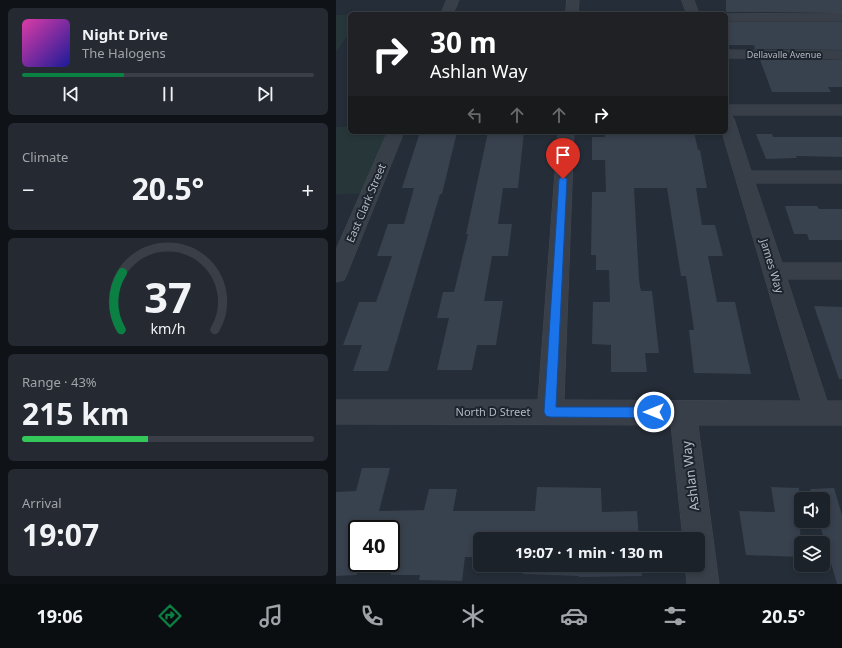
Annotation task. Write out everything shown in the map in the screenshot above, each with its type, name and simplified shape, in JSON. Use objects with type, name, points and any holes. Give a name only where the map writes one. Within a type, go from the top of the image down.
[{"type":"street","points":[[448,12],[453,0]]},
{"type":"street","points":[[572,12],[573,0]]},
{"type":"street","points":[[688,0],[692,12]]},
{"type":"street","points":[[728,17],[842,17]]},
{"type":"street","name":"Dellavalle Avenue","points":[[728,54],[842,55]]},
{"type":"street","points":[[728,110],[842,110]]},
{"type":"street","name":"James Way","points":[[728,125],[774,271],[830,413]]},
{"type":"street","name":"East Clark Street","points":[[336,274],[395,134]]},
{"type":"street","points":[[550,412],[566,134]]},
{"type":"street","points":[[744,177],[842,177]]},
{"type":"street","points":[[774,271],[842,272]]},
{"type":"street","name":"North D Street","points":[[336,412],[830,413]]},
{"type":"street","name":"Ashlan Way","points":[[683,413],[697,532]]},
{"type":"street","points":[[702,572],[703,584]]},
{"type":"shaded area","points":[[348,14],[348,35],[336,52],[336,15]]},
{"type":"shaded area","points":[[336,127],[348,127],[348,134],[401,134],[378,193],[336,194]]},
{"type":"building","points":[[726,0],[842,0],[842,12],[726,12]]},
{"type":"building","points":[[728,22],[842,22],[842,50],[755,49],[754,45],[728,45]]},
{"type":"building","points":[[760,60],[842,60],[842,87],[828,87],[831,92],[772,92]]},
{"type":"building","points":[[419,134],[457,134],[442,194],[440,194],[388,371],[353,371],[362,345],[343,345],[359,302],[376,302],[392,256],[377,256],[388,224],[404,224],[414,188],[402,188]]},
{"type":"building","points":[[488,134],[524,134],[518,188],[503,188],[498,224],[512,224],[508,256],[492,256],[484,301],[503,301],[496,345],[477,345],[472,370],[437,370],[449,318],[437,318],[443,292],[454,292],[468,234],[466,234]]},
{"type":"building","points":[[604,134],[694,134],[698,150],[700,150],[707,188],[696,188],[702,225],[715,225],[723,256],[708,256],[717,302],[735,302],[751,374],[694,373],[689,330],[694,330],[686,276],[681,276],[667,188],[634,188],[639,280],[641,291],[652,291],[659,353],[645,353],[647,372],[611,372],[611,345],[592,344],[593,302],[610,302],[609,270],[596,270],[596,255],[591,255],[592,192],[606,192],[605,160],[592,160],[592,137],[605,137]]},
{"type":"building","points":[[756,134],[772,134],[773,137],[842,137],[842,157],[796,156],[797,158],[766,159]]},
{"type":"building","points":[[785,206],[817,206],[819,209],[842,209],[842,240],[809,240],[807,234],[794,234]]},
{"type":"building","points":[[814,306],[842,307],[842,379],[839,379]]},
{"type":"building","points":[[362,468],[390,468],[379,511],[424,510],[429,489],[457,489],[453,511],[535,511],[537,487],[601,488],[602,512],[637,511],[638,532],[473,532],[473,557],[465,557],[462,581],[419,580],[420,575],[391,575],[391,572],[400,572],[400,520],[348,520],[348,572],[357,572],[357,575],[336,576],[336,492],[356,491]]},
{"type":"building","points":[[771,487],[799,488],[799,492],[794,492],[794,528],[800,528],[800,536],[794,536],[794,557],[746,555],[739,511],[775,512]]},
{"type":"building","points":[[834,488],[842,515],[842,584],[837,584],[830,560],[830,536],[823,536],[821,528],[830,528],[830,492],[811,492],[810,489]]},
{"type":"building","points":[[523,572],[642,572],[642,576],[579,577],[523,574]]},
{"type":"route","points":[[563,179],[550,412],[654,412]]}]
